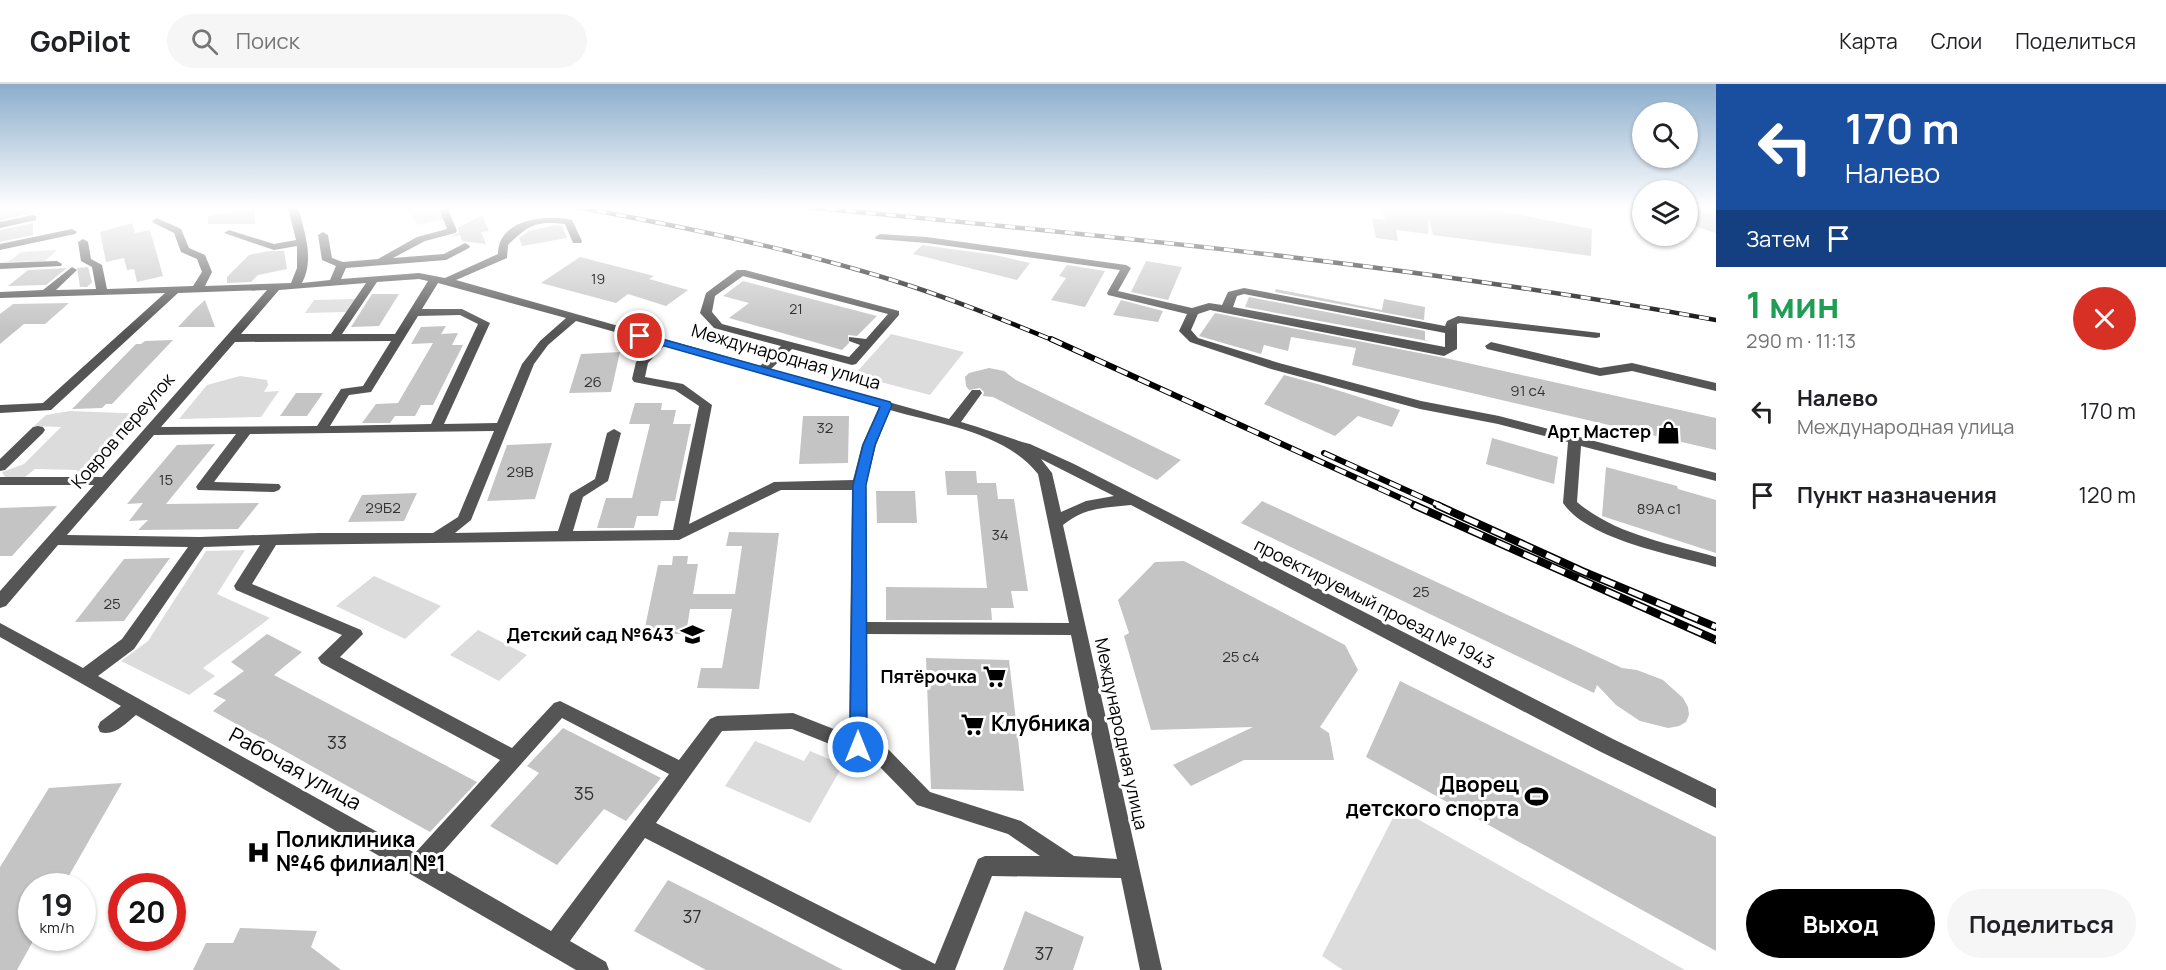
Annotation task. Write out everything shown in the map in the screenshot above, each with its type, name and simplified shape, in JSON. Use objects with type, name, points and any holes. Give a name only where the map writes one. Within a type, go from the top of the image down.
[{"type":"street","points":[[84,248],[86,261],[97,265],[102,292]]},
{"type":"street","points":[[184,248],[201,257],[207,272],[203,282],[196,289]]},
{"type":"street","points":[[295,286],[304,271],[302,248]]},
{"type":"street","points":[[325,248],[327,260],[342,265],[446,257],[461,248]]},
{"type":"street","points":[[378,262],[402,248]]},
{"type":"street","points":[[321,430],[345,392],[367,389],[414,313],[441,280],[502,256],[503,248]]},
{"type":"street","points":[[986,248],[1126,268],[1112,293],[1193,312],[1209,306],[1227,308],[1440,352],[1451,349],[1452,321],[1458,319],[1596,335]]},
{"type":"street","points":[[0,266],[57,264]]},
{"type":"street","points":[[334,283],[342,265]]},
{"type":"street","points":[[45,294],[72,270]]},
{"type":"street","points":[[741,272],[895,313],[883,326],[852,361],[718,326],[706,313],[710,295],[741,272]]},
{"type":"street","name":"Международная улица","points":[[0,295],[295,286],[410,276],[441,280],[953,423],[1014,443],[1029,454],[1046,473],[1151,970]]},
{"type":"street","points":[[334,338],[374,279]]},
{"type":"street","name":"Ковров переулок","points":[[0,602],[276,286]]},
{"type":"street","points":[[0,409],[46,407],[175,290]]},
{"type":"street","points":[[1227,308],[1232,294],[1244,291],[1451,331]]},
{"type":"street","points":[[414,313],[462,312],[484,323],[436,428]]},
{"type":"street","points":[[1193,312],[1185,331],[1194,340],[1275,366],[1420,405],[1499,420],[1716,477]]},
{"type":"street","points":[[436,538],[464,520],[528,364],[544,343],[574,317]]},
{"type":"street","points":[[870,323],[883,326]]},
{"type":"street","points":[[231,339],[399,337]]},
{"type":"street","points":[[853,339],[868,343]]},
{"type":"street","points":[[662,342],[642,362],[638,379],[679,387],[706,405],[679,535]]},
{"type":"street","points":[[762,370],[790,345]]},
{"type":"street","points":[[1491,345],[1600,372],[1632,367],[1716,387]]},
{"type":"street","points":[[953,423],[976,393]]},
{"type":"street","points":[[858,747],[860,485],[869,445],[886,405]]},
{"type":"street","points":[[149,431],[503,427]]},
{"type":"street","points":[[0,467],[38,430]]},
{"type":"street","points":[[246,431],[202,487],[274,487]]},
{"type":"street","points":[[564,536],[577,494],[601,481],[614,433]]},
{"type":"street","points":[[1575,440],[1570,503],[1579,512],[1592,522],[1612,530],[1716,562]]},
{"type":"street","name":"проектируемый проезд № 1943","points":[[1014,443],[1069,467],[1605,745],[1716,799]]},
{"type":"street","points":[[0,481],[105,482]]},
{"type":"street","points":[[54,540],[200,542],[679,535],[779,484],[860,485]]},
{"type":"street","points":[[1057,522],[1073,508],[1108,501],[1133,502]]},
{"type":"street","points":[[271,540],[242,586],[355,634],[327,658],[514,758]]},
{"type":"street","points":[[83,677],[128,644],[200,542]]},
{"type":"street","points":[[859,628],[1078,629]]},
{"type":"street","name":"Рабочая улица","points":[[0,629],[598,970]]},
{"type":"street","points":[[107,727],[134,706]]},
{"type":"street","points":[[417,865],[560,708],[682,771]]},
{"type":"street","points":[[554,945],[717,723],[793,721],[882,756],[924,799],[1014,827],[1071,866]]},
{"type":"street","points":[[642,826],[926,970]]},
{"type":"street","points":[[944,970],[985,866],[1130,869]]},
{"type":"shaded area","points":[[57,250],[45,261],[8,262],[21,252]]},
{"type":"shaded area","points":[[355,299],[346,312],[305,313],[314,300]]},
{"type":"shaded area","points":[[891,334],[964,352],[930,395],[854,375]]},
{"type":"shaded area","points":[[240,376],[267,380],[268,385],[264,392],[279,391],[261,417],[179,419],[207,385]]},
{"type":"shaded area","points":[[70,411],[148,414],[92,477],[72,477],[77,470],[35,469],[25,477],[5,477],[2,472],[24,464],[61,427],[34,426],[46,415]]},
{"type":"shaded area","points":[[245,550],[217,594],[270,618],[203,668],[215,676],[189,695],[121,661],[148,641],[206,551]]},
{"type":"shaded area","points":[[374,576],[441,606],[405,639],[336,606]]},
{"type":"shaded area","points":[[478,630],[527,655],[499,681],[450,655]]},
{"type":"shaded area","points":[[755,741],[804,761],[810,751],[843,765],[810,823],[725,786]]},
{"type":"shaded area","points":[[1398,808],[1685,970],[1343,970],[1322,956]]},
{"type":"building","points":[[103,248],[155,248],[163,276],[137,282],[134,269],[127,270],[124,258],[106,262]]},
{"type":"building","points":[[919,248],[946,248],[995,255],[1030,263],[1017,280],[913,254]]},
{"type":"building","points":[[1533,248],[1591,248],[1591,256]]},
{"type":"building","points":[[284,251],[287,269],[258,275],[251,282],[227,283],[227,277],[249,255]]},
{"type":"building","points":[[580,257],[654,276],[649,279],[688,290],[666,306],[628,294],[616,303],[541,283]]},
{"type":"building","points":[[1146,261],[1182,267],[1168,300],[1131,292]]},
{"type":"building","points":[[1067,265],[1105,271],[1085,307],[1051,300],[1066,278],[1059,276]]},
{"type":"building","points":[[88,267],[92,282],[87,287],[80,287],[77,268]]},
{"type":"building","points":[[67,268],[46,285],[8,286],[28,270]]},
{"type":"building","points":[[743,281],[877,316],[857,336],[848,335],[849,343],[842,350],[729,318],[749,303],[723,296]]},
{"type":"building","points":[[1276,289],[1382,310],[1384,299],[1425,307],[1424,320],[1275,292]]},
{"type":"building","points":[[372,294],[399,294],[379,326],[351,327]]},
{"type":"building","points":[[1249,297],[1425,331],[1425,340],[1433,342],[1245,307]]},
{"type":"building","points":[[205,300],[215,327],[178,327],[194,310]]},
{"type":"building","points":[[1121,300],[1163,311],[1158,322],[1113,315]]},
{"type":"building","points":[[69,303],[45,324],[24,324],[0,344],[0,314],[13,304]]},
{"type":"building","points":[[1215,313],[1445,358],[1716,418],[1716,450],[1352,365],[1356,348],[1291,337],[1288,351],[1264,345],[1261,354],[1199,336]]},
{"type":"building","points":[[446,326],[441,334],[458,333],[452,345],[463,345],[433,405],[421,405],[415,416],[395,416],[390,423],[362,423],[376,404],[398,403],[433,343],[411,344],[421,327]]},
{"type":"building","points":[[173,340],[112,404],[106,404],[102,408],[72,409],[136,344],[145,341]]},
{"type":"building","points":[[620,352],[611,392],[569,393],[581,354]]},
{"type":"building","points":[[989,368],[1004,371],[1016,380],[1181,460],[1157,480],[993,397],[983,396],[984,392],[980,388],[969,390],[965,377],[969,373]]},
{"type":"building","points":[[1284,375],[1400,410],[1392,427],[1358,416],[1335,436],[1264,404]]},
{"type":"building","points":[[296,393],[323,393],[307,416],[280,416]]},
{"type":"building","points":[[635,403],[662,403],[661,410],[676,410],[673,424],[691,424],[675,501],[661,501],[658,516],[637,516],[634,528],[597,528],[606,498],[632,498],[650,424],[629,424]]},
{"type":"building","points":[[803,416],[849,416],[848,463],[799,464]]},
{"type":"building","points":[[1492,438],[1558,457],[1554,484],[1486,464]]},
{"type":"building","points":[[552,443],[535,499],[487,501],[507,445]]},
{"type":"building","points":[[215,444],[166,504],[259,503],[238,529],[138,530],[148,520],[129,521],[143,503],[127,504],[177,445]]},
{"type":"building","points":[[1606,467],[1677,486],[1678,489],[1716,500],[1716,553],[1602,516]]},
{"type":"building","points":[[945,471],[976,471],[977,483],[996,483],[998,499],[1014,499],[1028,591],[1011,591],[1014,608],[991,608],[992,620],[886,620],[886,587],[987,588],[977,495],[947,495]]},
{"type":"building","points":[[876,491],[915,491],[917,523],[877,523]]},
{"type":"building","points":[[417,493],[404,521],[348,522],[362,495]]},
{"type":"building","points":[[1262,501],[1622,668],[1637,670],[1663,680],[1683,698],[1688,707],[1689,715],[1686,722],[1668,728],[1640,721],[1616,705],[1597,685],[1594,693],[1241,523]]},
{"type":"building","points":[[57,506],[12,556],[0,556],[0,508]]},
{"type":"building","points":[[729,532],[779,533],[759,689],[697,688],[701,668],[722,668],[732,609],[690,609],[686,634],[674,634],[673,640],[653,640],[654,632],[644,632],[658,565],[672,565],[673,556],[688,556],[687,564],[698,564],[693,594],[735,594],[742,546],[726,546]]},
{"type":"building","points":[[170,558],[124,621],[75,622],[124,559]]},
{"type":"building","points":[[1184,561],[1345,645],[1358,670],[1320,727],[1329,733],[1334,760],[1244,760],[1191,786],[1173,765],[1253,727],[1151,730],[1124,636],[1129,633],[1118,600],[1155,562]]},
{"type":"building","points":[[267,634],[302,652],[274,675],[477,782],[430,832],[213,711],[226,700],[213,694],[244,671],[231,662]]},
{"type":"building","name":"Клубника","points":[[926,658],[1009,660],[1024,791],[931,789]]},
{"type":"building","name":"Дворец детского спорта","points":[[1400,681],[1716,837],[1716,951],[1366,757]]},
{"type":"building","points":[[563,728],[661,778],[626,821],[604,809],[557,865],[490,826],[539,773],[527,766]]},
{"type":"building","points":[[122,783],[70,873],[18,873],[18,951],[28,951],[17,970],[0,970],[0,867],[49,788]]},
{"type":"building","points":[[668,880],[843,970],[706,970],[634,931]]},
{"type":"building","points":[[1025,911],[1084,937],[1073,970],[1003,970]]},
{"type":"building","points":[[240,928],[317,931],[311,947],[341,970],[193,970],[206,943],[233,943]]},
{"type":"railway","points":[[774,248],[892,280],[1055,341]]},
{"type":"railway","points":[[1213,248],[1490,283],[1716,320]]},
{"type":"railway","points":[[1051,339],[1418,506]]},
{"type":"railway","points":[[1324,453],[1441,506]]},
{"type":"railway","points":[[1414,505],[1716,640]]},
{"type":"railway","points":[[1437,505],[1582,571],[1716,627]]},
{"type":"place","name":"Арт Мастер","points":[[1669,432]]},
{"type":"place","name":"Детский сад №643","points":[[692,635]]},
{"type":"place","name":"Пятёрочка","points":[[995,677]]},
{"type":"place","name":"Клубника","points":[[973,724]]},
{"type":"place","name":"Дворец детского спорта","points":[[1537,797]]},
{"type":"place","name":"Поликлиника №46 филиал №1","points":[[258,852]]},
{"type":"route","points":[[640,336],[886,405],[869,445],[860,485],[858,747]]}]
